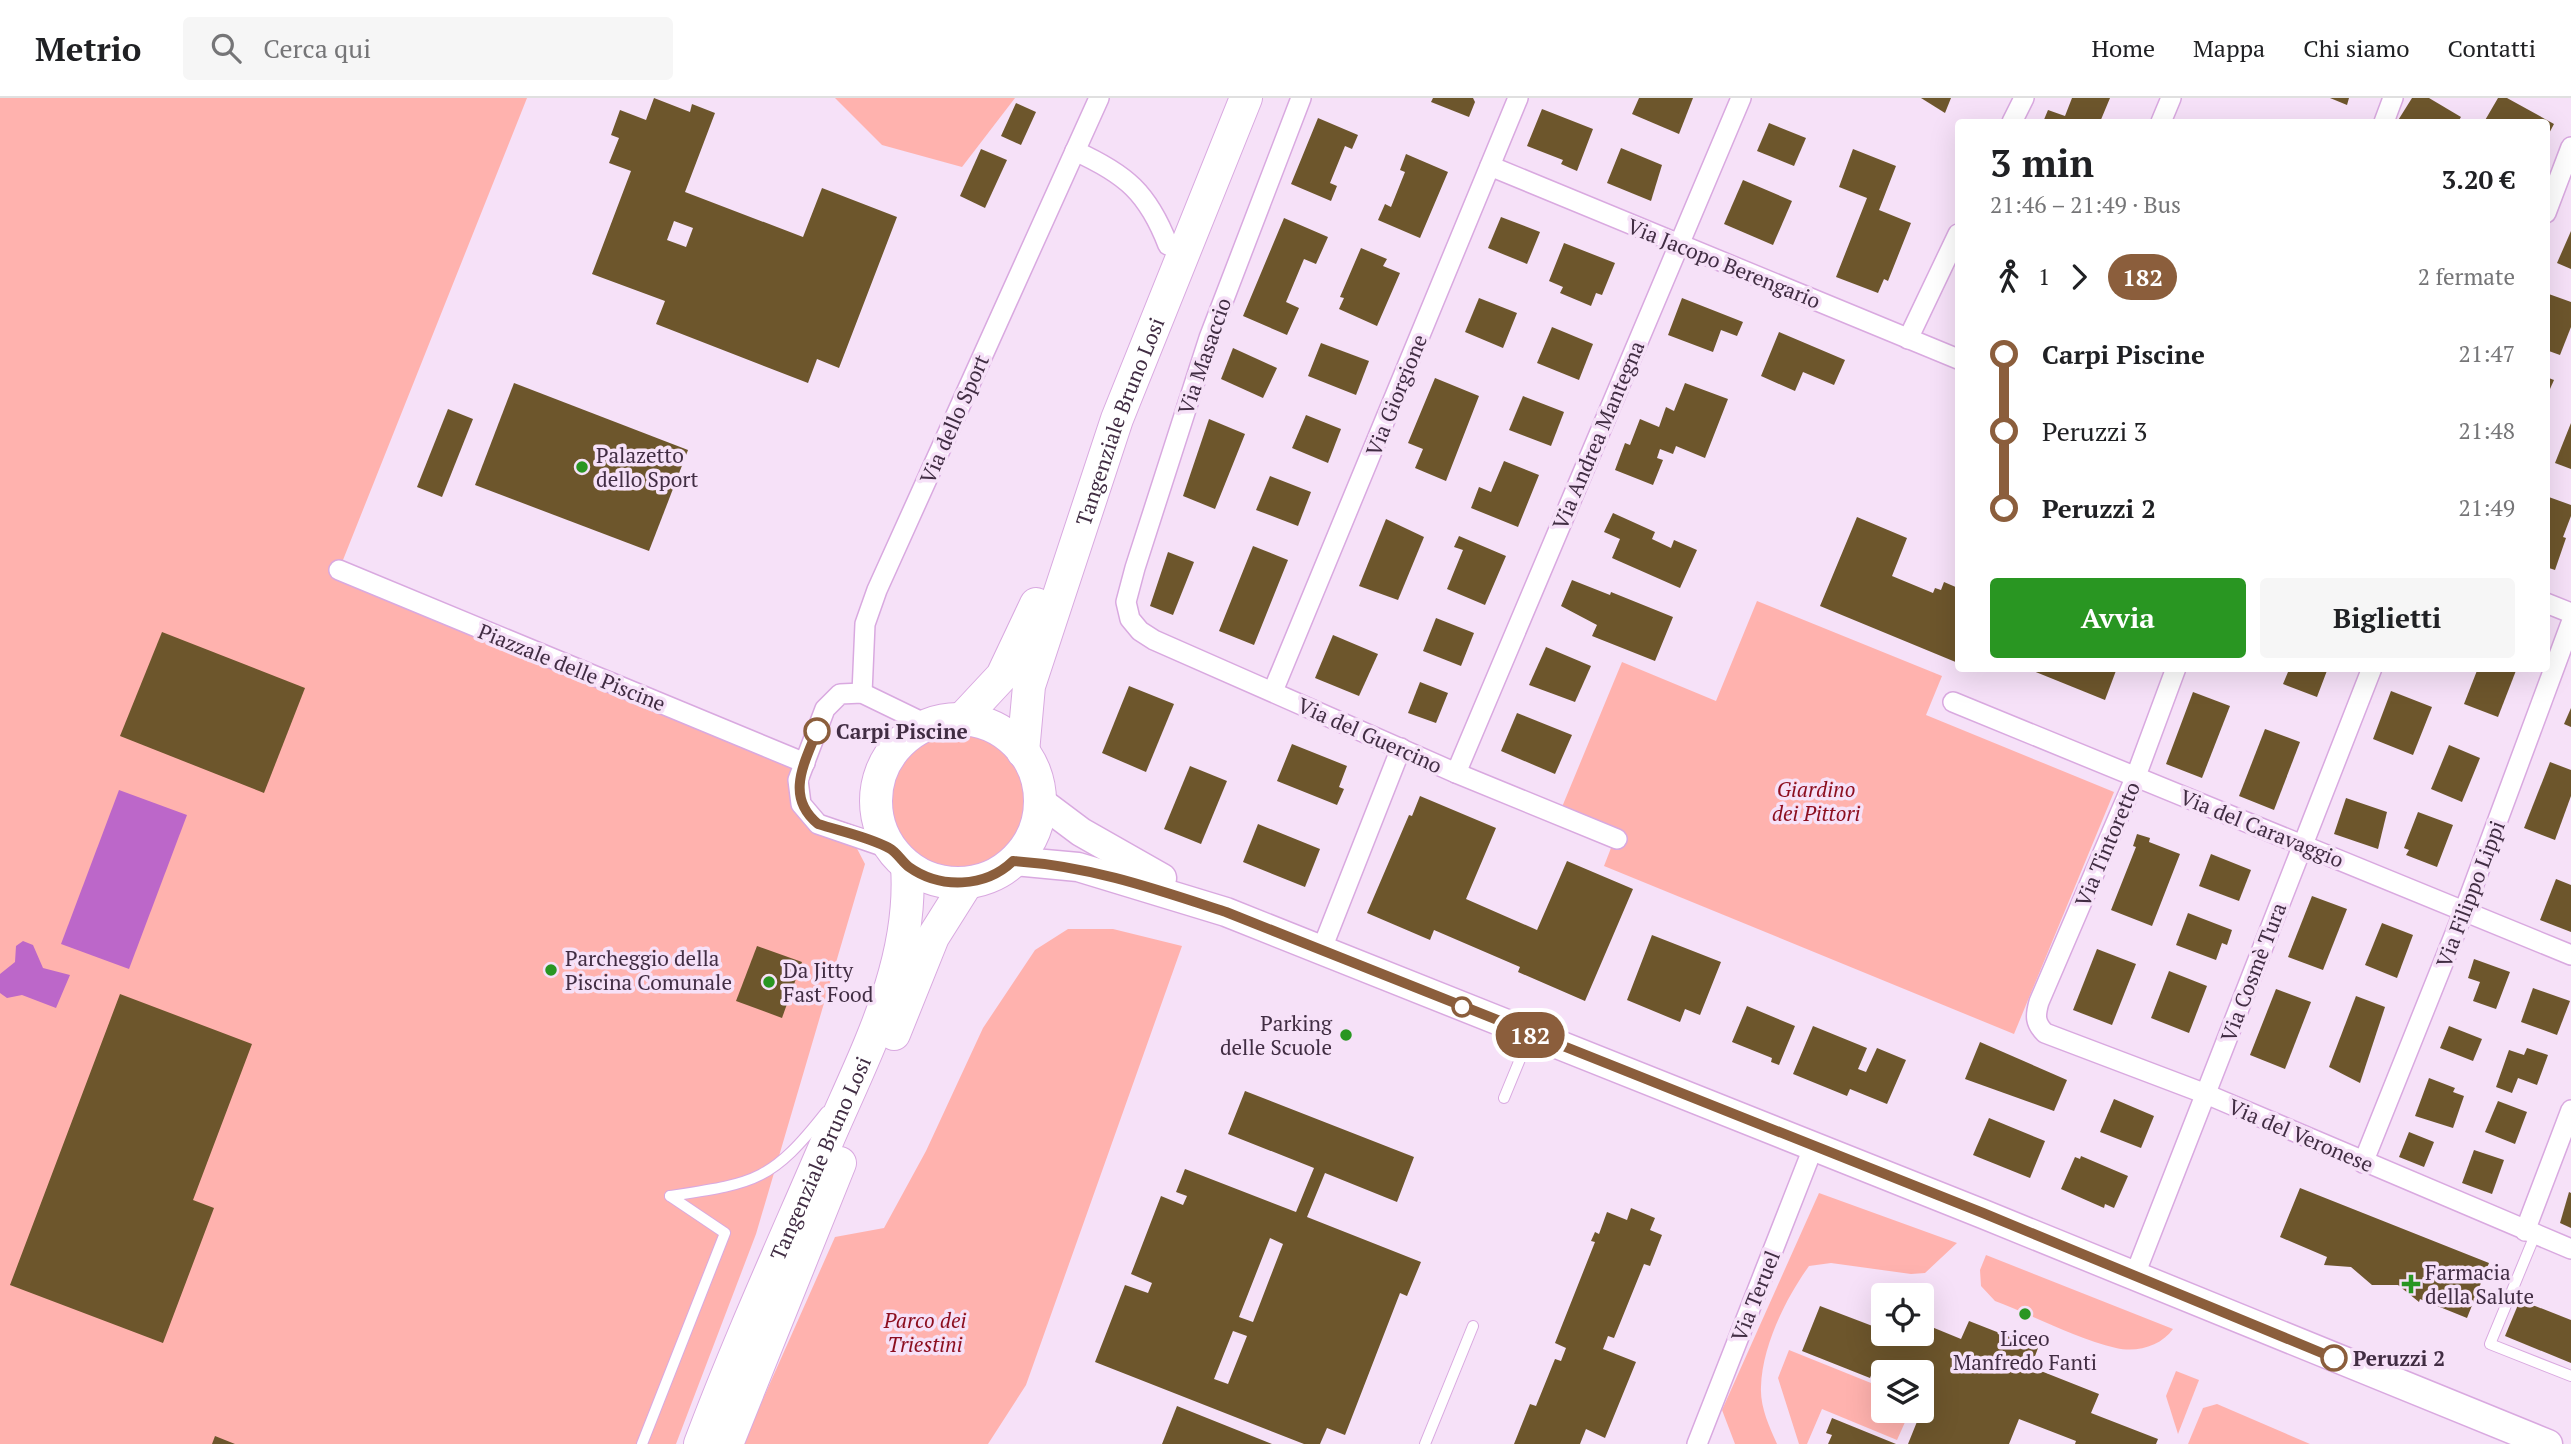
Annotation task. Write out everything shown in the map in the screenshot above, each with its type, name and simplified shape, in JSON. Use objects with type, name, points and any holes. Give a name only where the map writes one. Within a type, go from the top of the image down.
[{"type":"main road","name":"Tangenziale Bruno Losi","points":[[961,720],[1002,676],[1023,637],[1056,553],[1104,411],[1225,98]]},
{"type":"main road","name":"Tangenziale Bruno Losi","points":[[1023,752],[1029,686],[1117,419],[1246,98]]},
{"type":"main road","points":[[961,720],[979,722],[1002,732],[1023,752],[1037,777],[1041,802],[1037,828],[1024,851],[1006,869],[967,883],[951,883],[928,878],[899,857],[881,829],[876,805],[879,779],[890,756],[906,738],[928,725],[961,720]]},
{"type":"main road","name":"Tangenziale Bruno Losi","points":[[700,1444],[884,1007],[900,957],[909,899],[899,857]]},
{"type":"main road","name":"Tangenziale Bruno Losi","points":[[727,1444],[933,937],[967,883]]},
{"type":"street","name":"Via dello Sport","points":[[862,693],[865,624],[877,590],[1099,98]]},
{"type":"street","name":"Via Masaccio","points":[[1130,619],[1126,602],[1135,568],[1188,400],[1301,98]]},
{"type":"street","name":"Via Giorgione","points":[[1273,691],[1518,98]]},
{"type":"street","name":"Via Andrea Mantegna","points":[[1456,773],[1741,98]]},
{"type":"street","points":[[2014,119],[2024,98]]},
{"type":"street","points":[[2162,119],[2171,98]]},
{"type":"street","points":[[2385,119],[2393,98]]},
{"type":"street","points":[[2550,202],[2571,147]]},
{"type":"street","points":[[1075,151],[1107,166],[1129,181],[1147,200],[1168,246]]},
{"type":"street","name":"Via Jacopo Berengario","points":[[1490,166],[1955,358]]},
{"type":"street","points":[[1908,339],[1955,240]]},
{"type":"street","name":"Piazzale delle Piscine","points":[[339,570],[805,763]]},
{"type":"street","points":[[2550,605],[2571,613]]},
{"type":"street","name":"Via del Guercino","points":[[1130,619],[1140,631],[1154,640],[1456,773],[1617,839]]},
{"type":"street","name":"Via Filippo Lippi","points":[[2363,1163],[2465,912],[2571,623]]},
{"type":"street","name":"Via Tintoretto","points":[[2036,1019],[2039,1002],[2136,776],[2175,672]]},
{"type":"street","name":"Via Cosmè Tura","points":[[2134,1277],[2370,672]]},
{"type":"street","points":[[899,857],[818,824],[808,817],[800,804],[798,780],[825,709],[840,694],[862,693],[928,725]]},
{"type":"street","name":"Via del Caravaggio","points":[[1953,702],[2571,955]]},
{"type":"street","points":[[1321,951],[1401,748]]},
{"type":"street","points":[[1041,802],[1111,851],[1226,912]]},
{"type":"street","points":[[1013,861],[1078,867],[1226,912],[2548,1444]]},
{"type":"street","name":"Via del Veronese","points":[[2036,1019],[2045,1033],[2206,1094],[2363,1163],[2571,1249]]},
{"type":"street","points":[[2530,1233],[2571,1110]]},
{"type":"street","name":"Via Teruel","points":[[1697,1444],[1813,1148]]},
{"type":"lane","points":[[1504,1098],[1530,1035]]},
{"type":"lane","points":[[642,1444],[725,1233],[670,1196],[736,1186],[777,1167],[795,1152],[855,1074]]},
{"type":"lane","points":[[2530,1233],[2522,1268],[2490,1345],[2571,1377]]},
{"type":"lane","points":[[1425,1444],[1473,1326]]},
{"type":"green space","points":[[0,98],[527,98],[339,570],[794,767],[796,814],[850,835],[865,864],[756,1234],[676,1444],[0,1444]]},
{"type":"green space","points":[[835,98],[1015,98],[962,167],[882,145]]},
{"type":"green space","name":"Giardino dei Pittori","points":[[1757,601],[1942,676],[1926,715],[2114,792],[2014,1034],[1604,866],[1618,830],[1562,807],[1622,662],[1716,701]]},
{"type":"green space","points":[[958,735],[983,740],[1005,755],[1020,777],[1025,802],[1020,827],[1005,849],[983,864],[958,869],[933,864],[911,849],[896,827],[891,802],[896,777],[911,755],[933,740]]},
{"type":"green space","name":"Parco dei Triestini","points":[[1068,929],[1113,929],[1182,946],[1026,1385],[988,1444],[743,1444],[835,1237],[884,1228],[926,1151],[983,1028],[1035,950]]},
{"type":"green space","points":[[1819,1193],[1957,1243],[1925,1273],[1911,1274],[1831,1263],[1809,1266],[1777,1323],[1762,1371],[1762,1402],[1777,1444],[1735,1444],[1722,1410]]},
{"type":"green space","points":[[1986,1255],[2173,1329],[2155,1344],[2132,1350],[2101,1344],[2070,1333],[1995,1301],[1981,1286],[1980,1270]]},
{"type":"green space","points":[[1789,1350],[1871,1383],[1871,1423],[1905,1423],[1897,1440],[1822,1409],[1807,1444],[1799,1444],[1778,1378]]},
{"type":"green space","points":[[2176,1371],[2199,1380],[2178,1434],[2166,1396]]},
{"type":"green space","points":[[2217,1404],[2310,1444],[2188,1444],[2203,1408]]},
{"type":"shaded area","points":[[119,790],[187,815],[129,969],[61,944]]},
{"type":"shaded area","points":[[23,941],[33,945],[43,968],[70,975],[56,1008],[22,995],[7,998],[0,993],[0,974],[15,962],[16,946]]},
{"type":"building","points":[[654,98],[690,112],[692,104],[715,113],[685,192],[803,237],[822,188],[897,217],[839,368],[817,359],[808,383],[656,324],[665,301],[592,274],[631,171],[609,163],[619,138],[611,135],[620,110],[646,120]],"holes":[[[674,221],[693,228],[686,247],[667,240]]]},
{"type":"building","points":[[1433,98],[1473,98],[1475,102],[1469,117],[1431,102]]},
{"type":"building","points":[[1639,98],[1693,98],[1679,134],[1632,114]]},
{"type":"building","points":[[1921,98],[1951,98],[1945,113]]},
{"type":"building","points":[[2072,98],[2110,98],[2101,119],[2044,119],[2048,110],[2065,116]]},
{"type":"building","points":[[2330,98],[2349,98],[2347,105]]},
{"type":"building","points":[[2412,98],[2429,98],[2461,117],[2460,119],[2399,119]]},
{"type":"building","points":[[2498,98],[2507,98],[2545,119],[2486,119]]},
{"type":"building","points":[[1016,103],[1036,112],[1021,145],[1001,136]]},
{"type":"building","points":[[1542,109],[1593,129],[1577,171],[1561,164],[1563,160],[1527,146]]},
{"type":"building","points":[[1318,118],[1358,135],[1352,149],[1345,146],[1330,183],[1337,186],[1331,201],[1291,184]]},
{"type":"building","points":[[1769,123],[1806,138],[1794,166],[1757,151]]},
{"type":"building","points":[[1621,148],[1662,165],[1651,201],[1607,183]]},
{"type":"building","points":[[981,149],[1007,160],[985,208],[960,196]]},
{"type":"building","points":[[1853,149],[1896,166],[1879,210],[1911,223],[1888,281],[1884,279],[1878,293],[1836,277],[1867,198],[1839,187]]},
{"type":"building","points":[[1406,154],[1448,172],[1420,238],[1378,220],[1385,204],[1391,207],[1405,172],[1400,170]]},
{"type":"building","points":[[1743,180],[1792,201],[1773,245],[1724,224]]},
{"type":"building","points":[[1501,217],[1540,232],[1527,264],[1488,248]]},
{"type":"building","points":[[1284,218],[1328,237],[1316,264],[1304,259],[1286,302],[1299,308],[1287,335],[1243,316]]},
{"type":"building","points":[[2571,231],[2571,269],[2557,263]]},
{"type":"building","points":[[1564,243],[1615,263],[1602,295],[1596,293],[1591,306],[1560,293],[1563,287],[1549,281]]},
{"type":"building","points":[[1361,248],[1387,259],[1383,266],[1400,273],[1377,326],[1339,309],[1344,298],[1340,297]]},
{"type":"building","points":[[2550,294],[2571,302],[2571,327],[2560,355],[2550,351]]},
{"type":"building","points":[[1479,298],[1517,313],[1503,348],[1465,332]]},
{"type":"building","points":[[1682,298],[1743,322],[1737,336],[1721,330],[1713,352],[1668,335]]},
{"type":"building","points":[[1552,327],[1593,344],[1579,380],[1537,363]]},
{"type":"building","points":[[1779,332],[1845,360],[1834,385],[1803,372],[1795,391],[1761,376]]},
{"type":"building","points":[[1321,343],[1369,361],[1356,395],[1308,376]]},
{"type":"building","points":[[1233,348],[1277,368],[1263,398],[1221,379]]},
{"type":"building","points":[[1435,378],[1479,396],[1446,481],[1415,468],[1423,449],[1408,443]]},
{"type":"building","name":"Palazetto dello Sport","points":[[514,383],[688,450],[649,551],[475,485]]},
{"type":"building","points":[[1685,383],[1728,399],[1705,458],[1676,446],[1673,454],[1660,449],[1657,458],[1663,460],[1653,485],[1615,470],[1625,443],[1630,445],[1640,419],[1659,427],[1666,407],[1674,411]]},
{"type":"building","points":[[1523,396],[1564,412],[1551,446],[1509,430]]},
{"type":"building","points":[[448,409],[473,419],[442,497],[417,487]]},
{"type":"building","points":[[1306,415],[1341,429],[1328,463],[1292,448]]},
{"type":"building","points":[[1209,419],[1245,434],[1215,509],[1183,496]]},
{"type":"building","points":[[2571,423],[2571,469],[2555,463]]},
{"type":"building","points":[[1504,461],[1539,475],[1518,527],[1471,508],[1479,487],[1491,492]]},
{"type":"building","points":[[1270,476],[1311,492],[1298,526],[1256,510]]},
{"type":"building","points":[[2550,497],[2571,505],[2571,516],[2563,537],[2566,538],[2555,570],[2550,568]]},
{"type":"building","points":[[1613,513],[1655,532],[1652,539],[1671,548],[1674,540],[1697,550],[1680,588],[1612,558],[1620,539],[1604,532]]},
{"type":"building","points":[[1857,517],[1907,538],[1892,576],[1933,593],[1935,588],[1941,590],[1944,582],[1955,587],[1955,662],[1820,606]]},
{"type":"building","points":[[1386,519],[1424,537],[1398,600],[1359,586]]},
{"type":"building","points":[[1459,536],[1506,556],[1485,605],[1447,589],[1463,550],[1454,547]]},
{"type":"building","points":[[1253,546],[1288,560],[1254,645],[1219,631]]},
{"type":"building","points":[[1168,552],[1194,562],[1173,615],[1150,606]]},
{"type":"building","points":[[1572,580],[1610,595],[1611,592],[1673,617],[1655,661],[1592,636],[1597,625],[1561,606]]},
{"type":"building","points":[[1436,618],[1474,633],[1461,666],[1423,651]]},
{"type":"building","points":[[162,632],[305,688],[264,793],[120,736]]},
{"type":"building","points":[[1333,635],[1378,654],[1359,696],[1315,678]]},
{"type":"building","points":[[1546,647],[1591,666],[1575,702],[1529,685]]},
{"type":"building","points":[[2036,672],[2116,672],[2105,700]]},
{"type":"building","points":[[2288,672],[2326,672],[2317,697],[2283,684]]},
{"type":"building","points":[[2476,672],[2515,672],[2498,717],[2464,704]]},
{"type":"building","points":[[1420,682],[1448,693],[1436,723],[1408,713]]},
{"type":"building","points":[[1129,686],[1174,704],[1146,772],[1102,753]]},
{"type":"building","points":[[2391,691],[2432,707],[2413,755],[2373,739]]},
{"type":"building","points":[[2193,692],[2230,706],[2202,778],[2166,764]]},
{"type":"building","points":[[2571,708],[2571,727],[2564,724]]},
{"type":"building","points":[[1517,713],[1572,735],[1555,774],[1501,751]]},
{"type":"building","points":[[2265,729],[2300,742],[2274,810],[2239,796]]},
{"type":"building","points":[[1292,744],[1347,766],[1339,787],[1344,789],[1337,805],[1277,781]]},
{"type":"building","points":[[2449,745],[2480,758],[2462,802],[2431,789]]},
{"type":"building","points":[[2550,762],[2571,770],[2571,796],[2555,840],[2524,828]]},
{"type":"building","points":[[1190,766],[1227,781],[1201,844],[1164,829]]},
{"type":"building","points":[[1420,796],[1496,828],[1466,899],[1537,930],[1567,861],[1633,889],[1585,1001],[1518,972],[1520,967],[1434,930],[1430,940],[1367,913],[1409,815],[1412,816]]},
{"type":"building","points":[[2346,798],[2387,812],[2378,849],[2334,834]]},
{"type":"building","points":[[2418,812],[2453,825],[2437,867],[2406,855],[2409,850],[2404,848]]},
{"type":"building","points":[[1258,824],[1320,849],[1305,887],[1243,862]]},
{"type":"building","points":[[2137,834],[2150,838],[2149,842],[2180,854],[2152,926],[2111,910],[2136,847],[2133,846]]},
{"type":"building","points":[[2211,854],[2251,870],[2239,901],[2199,886]]},
{"type":"building","points":[[2556,879],[2571,885],[2571,932],[2540,920]]},
{"type":"building","points":[[2312,896],[2347,909],[2323,970],[2288,957]]},
{"type":"building","points":[[2188,913],[2232,930],[2227,945],[2222,943],[2216,960],[2176,945]]},
{"type":"building","points":[[2382,923],[2413,935],[2397,978],[2365,965]]},
{"type":"building","points":[[1652,935],[1721,962],[1700,1015],[1685,1009],[1680,1022],[1627,1000]]},
{"type":"building","name":"Da Jitty Fast Food","points":[[757,946],[802,962],[782,1018],[736,1001]]},
{"type":"building","points":[[2097,949],[2136,964],[2112,1025],[2073,1010]]},
{"type":"building","points":[[2474,959],[2510,972],[2496,1009],[2473,1001],[2480,982],[2468,978]]},
{"type":"building","points":[[2169,971],[2207,986],[2189,1033],[2151,1018]]},
{"type":"building","points":[[2533,988],[2570,1001],[2557,1035],[2521,1022]]},
{"type":"building","points":[[2276,989],[2311,1002],[2285,1069],[2250,1055]]},
{"type":"building","points":[[120,994],[252,1044],[193,1200],[214,1208],[163,1343],[10,1285]]},
{"type":"building","points":[[2356,996],[2385,1007],[2360,1083],[2329,1067]]},
{"type":"building","points":[[1747,1006],[1795,1026],[1779,1065],[1771,1062],[1772,1058],[1732,1042]]},
{"type":"building","points":[[1813,1026],[1867,1048],[1858,1069],[1866,1072],[1877,1048],[1906,1060],[1887,1104],[1850,1089],[1847,1096],[1793,1074]]},
{"type":"building","points":[[2449,1026],[2482,1039],[2473,1061],[2440,1048]]},
{"type":"building","points":[[1980,1042],[2067,1080],[2054,1111],[1965,1079]]},
{"type":"building","points":[[2527,1048],[2548,1055],[2537,1085],[2518,1078],[2512,1093],[2496,1087],[2509,1050],[2524,1055]]},
{"type":"building","points":[[2429,1078],[2455,1088],[2453,1092],[2464,1096],[2453,1128],[2415,1116]]},
{"type":"building","points":[[1245,1091],[1414,1157],[1397,1202],[1325,1173],[1307,1217],[1421,1262],[1407,1296],[1400,1293],[1345,1435],[1327,1428],[1320,1444],[1304,1444],[1095,1362],[1125,1285],[1148,1293],[1152,1283],[1131,1274],[1161,1196],[1183,1205],[1187,1196],[1176,1192],[1185,1169],[1296,1212],[1314,1168],[1228,1134]],"holes":[[[1270,1238],[1283,1244],[1253,1322],[1239,1317]],[[1233,1331],[1247,1336],[1228,1384],[1214,1379]]]},
{"type":"building","points":[[2114,1099],[2154,1116],[2141,1148],[2100,1132]]},
{"type":"building","points":[[2498,1101],[2527,1112],[2515,1144],[2485,1132]]},
{"type":"building","points":[[1989,1118],[2045,1141],[2030,1178],[1973,1155]]},
{"type":"building","points":[[2409,1132],[2434,1142],[2424,1167],[2399,1157]]},
{"type":"building","points":[[2474,1150],[2504,1160],[2492,1194],[2462,1183]]},
{"type":"building","points":[[2081,1156],[2128,1176],[2114,1208],[2105,1204],[2104,1208],[2061,1189],[2075,1157],[2080,1159]]},
{"type":"building","points":[[2300,1188],[2489,1263],[2467,1318],[2420,1299],[2419,1302],[2398,1285],[2372,1285],[2351,1267],[2324,1265],[2327,1257],[2280,1237]]},
{"type":"building","points":[[2569,1192],[2571,1193],[2571,1228],[2560,1223]]},
{"type":"building","points":[[1631,1208],[1655,1218],[1650,1230],[1662,1235],[1650,1266],[1644,1264],[1614,1338],[1608,1336],[1603,1349],[1636,1362],[1605,1438],[1586,1429],[1580,1444],[1514,1444],[1530,1404],[1536,1406],[1555,1359],[1561,1361],[1566,1348],[1555,1343],[1595,1242],[1591,1241],[1595,1232],[1599,1234],[1607,1212],[1627,1220]]},
{"type":"building","points":[[2520,1300],[2571,1320],[2571,1363],[2505,1336]]},
{"type":"building","points":[[1820,1306],[1871,1325],[1871,1346],[1934,1346],[1934,1328],[1961,1339],[1969,1321],[2038,1348],[2031,1367],[2099,1394],[2091,1413],[2158,1439],[2156,1444],[2075,1444],[2076,1441],[2019,1419],[2009,1444],[1908,1444],[1916,1423],[1934,1423],[1934,1360],[1871,1360],[1870,1378],[1802,1351]]},
{"type":"building","points":[[1177,1406],[1272,1444],[1162,1444]]},
{"type":"building","points":[[1832,1418],[1896,1444],[1828,1444],[1832,1435],[1826,1433]]},
{"type":"building","points":[[215,1436],[235,1444],[212,1444]]},
{"type":"bus line","name":"182","points":[[817,731],[798,780],[800,804],[808,817],[818,824],[891,849],[907,866],[928,878],[951,883],[975,882],[1006,869],[1013,861],[1045,863],[1078,867],[1104,874],[1226,912],[1788,1138],[1983,1213],[2334,1358]]},
{"type":"place","name":"Palazetto dello Sport","points":[[582,467]]},
{"type":"place","name":"Carpi Piscine","points":[[817,731]]},
{"type":"place","name":"Parcheggio della Piscina Comunale","points":[[551,970]]},
{"type":"place","name":"Da Jitty Fast Food","points":[[769,982]]},
{"type":"place","name":"Parking delle Scuole","points":[[1346,1035]]},
{"type":"place","name":"Farmacia della Salute","points":[[2411,1284]]},
{"type":"place","name":"Liceo Manfredo Fanti","points":[[2025,1314]]},
{"type":"place","name":"Peruzzi 2","points":[[2334,1358]]}]
